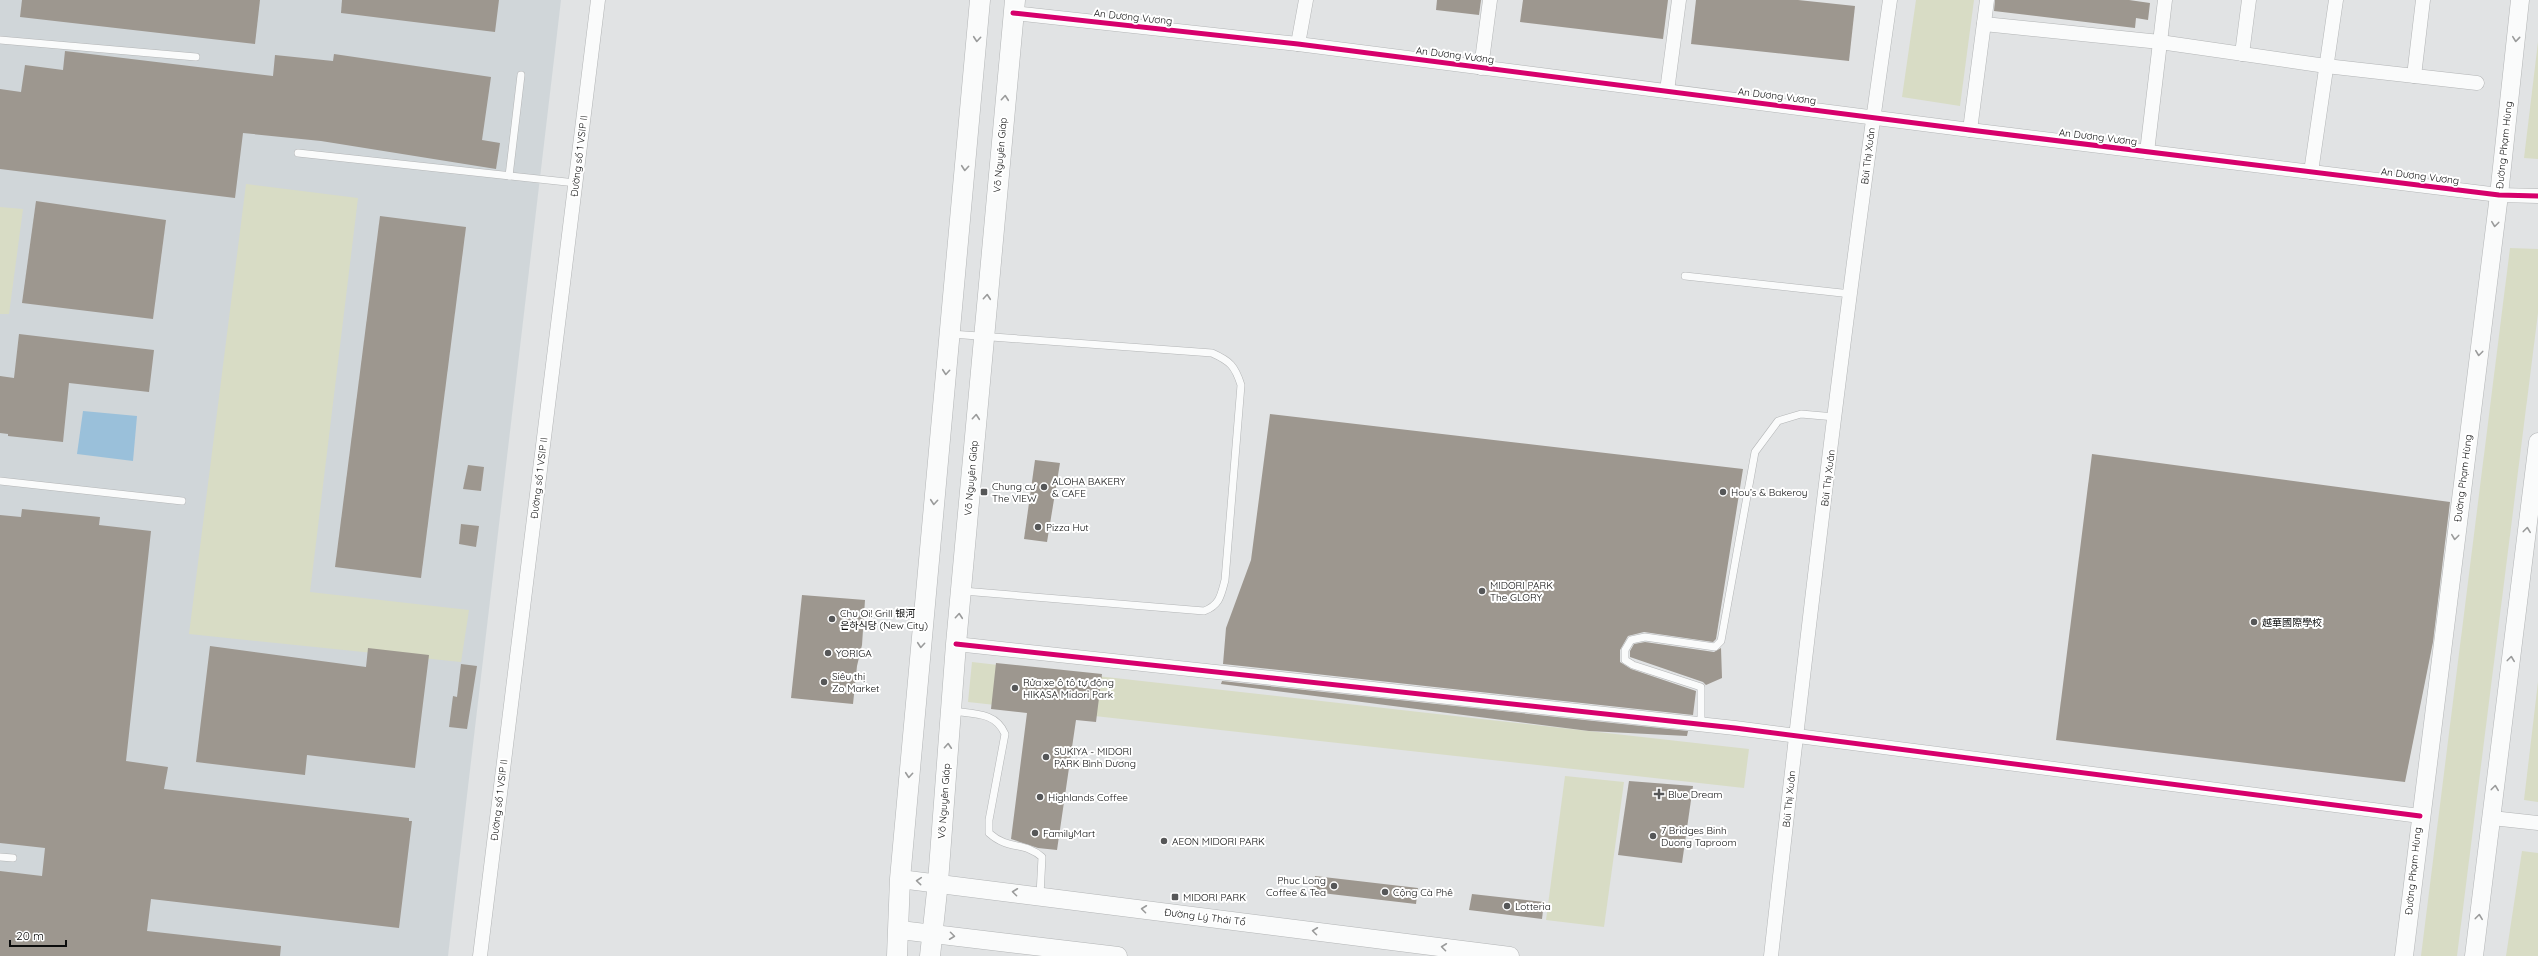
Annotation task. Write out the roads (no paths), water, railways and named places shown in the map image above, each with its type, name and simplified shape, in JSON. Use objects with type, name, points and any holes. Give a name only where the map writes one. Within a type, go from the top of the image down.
[{"type":"main road","points":[[897,956],[900,930],[900,879],[980,0]]},
{"type":"main road","name":"Võ Nguyên Giáp","points":[[930,956],[938,882],[956,644],[1014,7]]},
{"type":"street","name":"Đường số 1 VSIP II","points":[[480,956],[598,0]]},
{"type":"street","points":[[1298,44],[1306,0]]},
{"type":"street","points":[[1481,68],[1490,0]]},
{"type":"street","points":[[1667,92],[1680,0]]},
{"type":"street","name":"Bùi Thị Xuân","points":[[1771,956],[1796,736],[1851,294],[1873,118],[1890,0]]},
{"type":"street","points":[[1970,130],[1987,0]]},
{"type":"street","points":[[2147,152],[2165,0]]},
{"type":"street","points":[[2242,54],[2249,0]]},
{"type":"street","points":[[2311,172],[2336,0]]},
{"type":"street","points":[[2414,76],[2423,0]]},
{"type":"street","name":"Đường Phạm Hùng","points":[[2404,956],[2420,816],[2499,194],[2520,0]]},
{"type":"street","name":"An Dương Vương","points":[[1014,7],[1667,92],[2147,152],[2499,194],[2538,196]]},
{"type":"street","points":[[1984,24],[2160,42],[2326,66],[2477,83]]},
{"type":"street","points":[[2474,956],[2538,442]]},
{"type":"street","points":[[956,644],[1796,736],[2420,816]]},
{"type":"street","points":[[2492,818],[2538,823]]},
{"type":"street","name":"Đường Lý Thái Tổ","points":[[900,879],[938,882],[1510,956]]},
{"type":"street","points":[[900,930],[1118,956]]},
{"type":"lane","points":[[0,40],[196,57]]},
{"type":"lane","points":[[509,176],[521,75]]},
{"type":"lane","points":[[298,153],[576,183]]},
{"type":"lane","points":[[1685,276],[1851,294]]},
{"type":"lane","points":[[950,334],[1212,353],[1225,359],[1236,369],[1241,385],[1225,580],[1221,597],[1215,607],[1204,611],[961,591]]},
{"type":"lane","points":[[1701,725],[1701,687],[1633,665],[1626,660],[1625,650],[1631,640],[1645,637],[1715,647],[1721,641],[1755,452],[1778,422],[1801,414],[1836,417]]},
{"type":"lane","points":[[0,481],[182,501]]},
{"type":"lane","points":[[951,711],[992,717],[1001,724],[1005,734],[989,820],[990,833],[1000,842],[1033,848],[1042,857],[1040,895]]},
{"type":"lane","points":[[0,857],[13,858]]},
{"type":"water","points":[[83,411],[137,416],[133,461],[77,454]]},
{"type":"place","name":"ALOHA BAKERY & CAFE","points":[[1044,487]]},
{"type":"place","name":"Chung cư The VIEW","points":[[984,492]]},
{"type":"place","name":"Hou’s & Bakeroy","points":[[1723,492]]},
{"type":"place","name":"Pizza Hut","points":[[1038,527]]},
{"type":"place","name":"MIDORI PARK The GLORY","points":[[1482,591]]},
{"type":"place","name":"Chu Oi! Grill 银河 은하식당 (New City)","points":[[832,619]]},
{"type":"place","name":"越華國際學校","points":[[2254,622]]},
{"type":"place","name":"YORIGA","points":[[828,653]]},
{"type":"place","name":"Siêu thị Zo Market","points":[[824,682]]},
{"type":"place","name":"Rửa xe ô tô tự động HIKASA Midori Park","points":[[1015,688]]},
{"type":"place","name":"SUKIYA - MIDORI PARK Bình Dương","points":[[1046,757]]},
{"type":"place","name":"Blue Dream","points":[[1659,794]]},
{"type":"place","name":"Highlands Coffee","points":[[1040,797]]},
{"type":"place","name":"FamilyMart","points":[[1035,833]]},
{"type":"place","name":"7 Bridges Binh Duong Taproom","points":[[1653,836]]},
{"type":"place","name":"AEON MIDORI PARK","points":[[1164,841]]},
{"type":"place","name":"Phuc Long Coffee & Tea","points":[[1334,886]]},
{"type":"place","name":"Cộng Cà Phê","points":[[1385,892]]},
{"type":"place","name":"MIDORI PARK","points":[[1175,897]]},
{"type":"place","name":"Lotteria","points":[[1507,906]]}]
